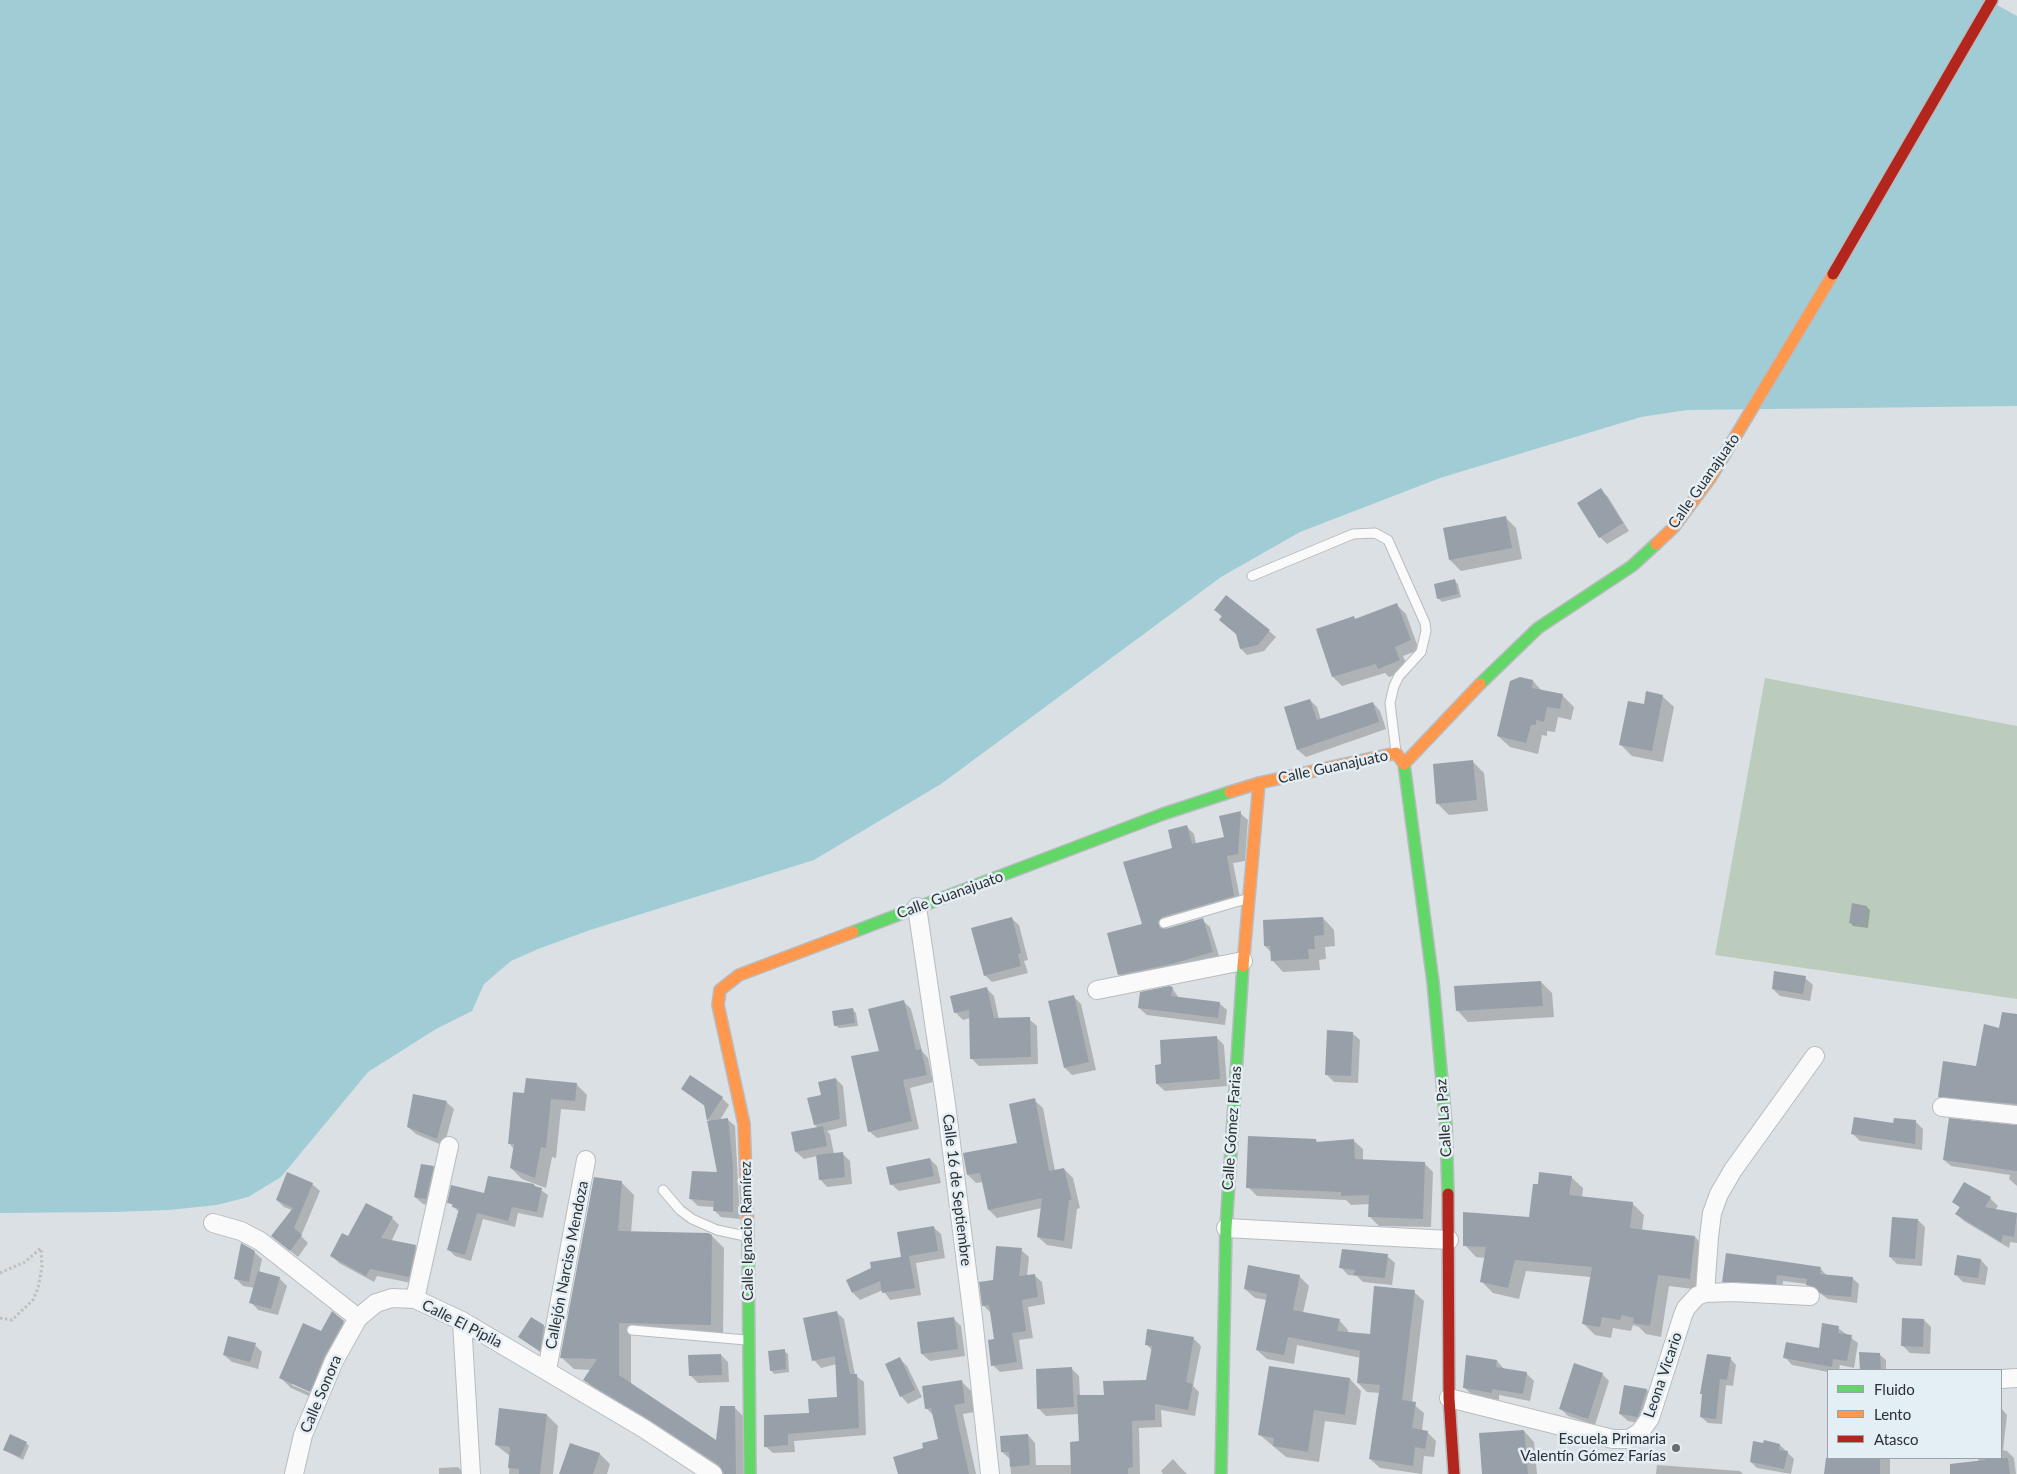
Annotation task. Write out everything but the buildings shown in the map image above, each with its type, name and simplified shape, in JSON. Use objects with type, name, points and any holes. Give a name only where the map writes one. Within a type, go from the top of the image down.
[{"type":"street","name":"Calle Guanajuato","points":[[720,990],[739,975],[1163,814],[1259,783],[1396,753],[1404,764],[1490,673],[1538,628],[1632,566],[1673,528],[1711,477],[1851,243],[1992,0]]},
{"type":"street","name":"Calle La Paz","points":[[1404,764],[1433,982],[1446,1125],[1449,1240],[1449,1398],[1454,1474]]},
{"type":"street","name":"Calle Gómez Farias","points":[[1221,1474],[1226,1228],[1242,961],[1259,783]]},
{"type":"street","name":"Calle 16 de Septiembre","points":[[917,908],[946,1104],[974,1318],[990,1474]]},
{"type":"street","points":[[1097,990],[1242,961]]},
{"type":"street","name":"Calle Ignacio Ramírez","points":[[720,990],[718,1004],[744,1124],[747,1164],[750,1474]]},
{"type":"street","points":[[1810,1296],[1705,1293],[1712,1213],[1719,1194],[1733,1170],[1815,1056]]},
{"type":"street","points":[[1942,1107],[2017,1116]]},
{"type":"street","points":[[415,1299],[449,1146]]},
{"type":"street","name":"Callejón Narciso Mendoza","points":[[547,1370],[586,1160]]},
{"type":"street","points":[[213,1223],[241,1231],[260,1241],[358,1318]]},
{"type":"street","points":[[1226,1228],[1449,1240]]},
{"type":"street","name":"Leona Vicario","points":[[1449,1398],[1613,1439],[1629,1438],[1640,1432],[1650,1418],[1686,1308],[1697,1296],[1705,1293]]},
{"type":"street","name":"Calle El Pípila","points":[[358,1318],[376,1304],[392,1298],[415,1299],[462,1321],[547,1370],[643,1428],[713,1474]]},
{"type":"street","name":"Calle Sonora","points":[[294,1474],[303,1435],[320,1391],[358,1318]]},
{"type":"street","points":[[462,1321],[471,1474]]},
{"type":"street","points":[[2002,1379],[2017,1378]]},
{"type":"lane","points":[[1252,576],[1353,534],[1375,533],[1388,540],[1425,623],[1426,631],[1424,646],[1399,676],[1391,695],[1390,703],[1396,753]]},
{"type":"lane","points":[[1164,923],[1249,898]]},
{"type":"lane","points":[[663,1190],[680,1210],[692,1219],[717,1230],[748,1236]]},
{"type":"lane","points":[[632,1330],[748,1340]]},
{"type":"path","points":[[0,1273],[25,1262],[41,1248],[42,1267],[38,1288],[33,1300],[12,1320],[0,1319]]},
{"type":"green space","points":[[1765,678],[2017,726],[2017,999],[1715,955]]},
{"type":"water","points":[[0,0],[1988,0],[2017,16],[2017,406],[1687,410],[1641,417],[1440,478],[1300,532],[1221,577],[941,784],[814,860],[590,930],[511,961],[484,984],[472,1011],[436,1029],[368,1072],[281,1177],[248,1197],[217,1205],[169,1210],[0,1213]]},
{"type":"traffic: fast","points":[[1480,684],[1538,628],[1632,566],[1656,544]]},
{"type":"traffic: fast","points":[[1404,764],[1433,982],[1446,1125],[1448,1194]]},
{"type":"traffic: fast","points":[[853,932],[1163,814],[1230,792]]},
{"type":"traffic: fast","points":[[1221,1474],[1226,1228],[1243,966]]},
{"type":"traffic: fast","points":[[748,1234],[750,1474]]},
{"type":"traffic: slow","points":[[1656,544],[1673,528],[1711,477],[1833,274]]},
{"type":"traffic: slow","points":[[1230,792],[1259,783],[1396,753],[1404,764],[1480,684]]},
{"type":"traffic: slow","points":[[1243,966],[1259,783]]},
{"type":"traffic: slow","points":[[748,1234],[744,1124],[718,1005],[720,990],[739,975],[853,932]]},
{"type":"traffic: jam","points":[[1833,274],[1992,0]]},
{"type":"traffic: jam","points":[[1448,1194],[1449,1398],[1454,1474]]},
{"type":"place","name":"Escuela Primaria Valentín Gómez Farías","points":[[1676,1448]]}]
